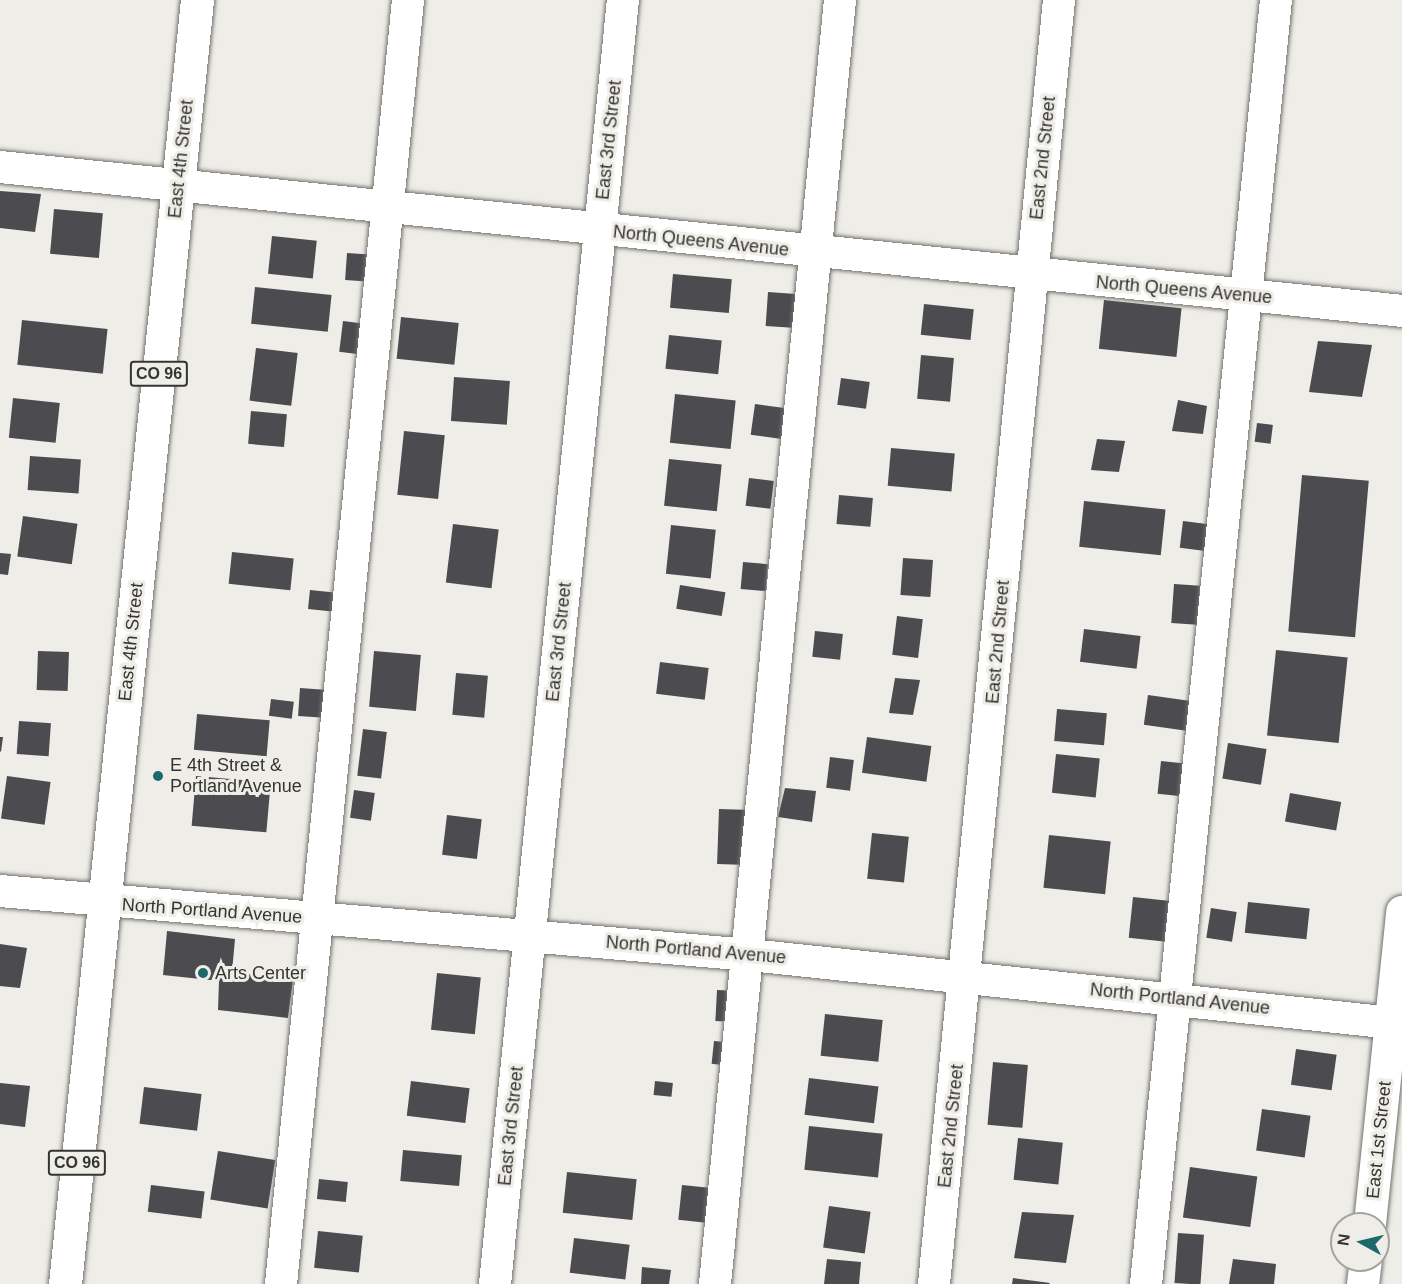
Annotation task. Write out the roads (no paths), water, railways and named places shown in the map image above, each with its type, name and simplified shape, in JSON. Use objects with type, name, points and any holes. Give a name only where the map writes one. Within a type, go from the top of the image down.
[{"type":"main road","name":"East 4th Street","points":[[65,1284],[106,904],[197,0]]},
{"type":"street","points":[[281,1284],[408,0]]},
{"type":"street","name":"East 3rd Street","points":[[495,1284],[623,0]]},
{"type":"street","points":[[715,1284],[750,955],[814,253],[840,0]]},
{"type":"street","name":"East 2nd Street","points":[[934,1284],[968,976],[1031,276],[1059,0]]},
{"type":"street","points":[[1146,1284],[1276,0]]},
{"type":"street","name":"North Queens Avenue","points":[[0,167],[1031,276],[1402,311]]},
{"type":"street","name":"North Portland Avenue","points":[[0,891],[106,904],[317,918],[750,955],[968,976],[1397,1024]]},
{"type":"street","name":"East 1st Street","points":[[1372,1212],[1397,1024],[1402,912]]},
{"type":"place","name":"E 4th Street & Portland Avenue","points":[[158,776]]},
{"type":"place","name":"Arts Center","points":[[203,973]]}]
